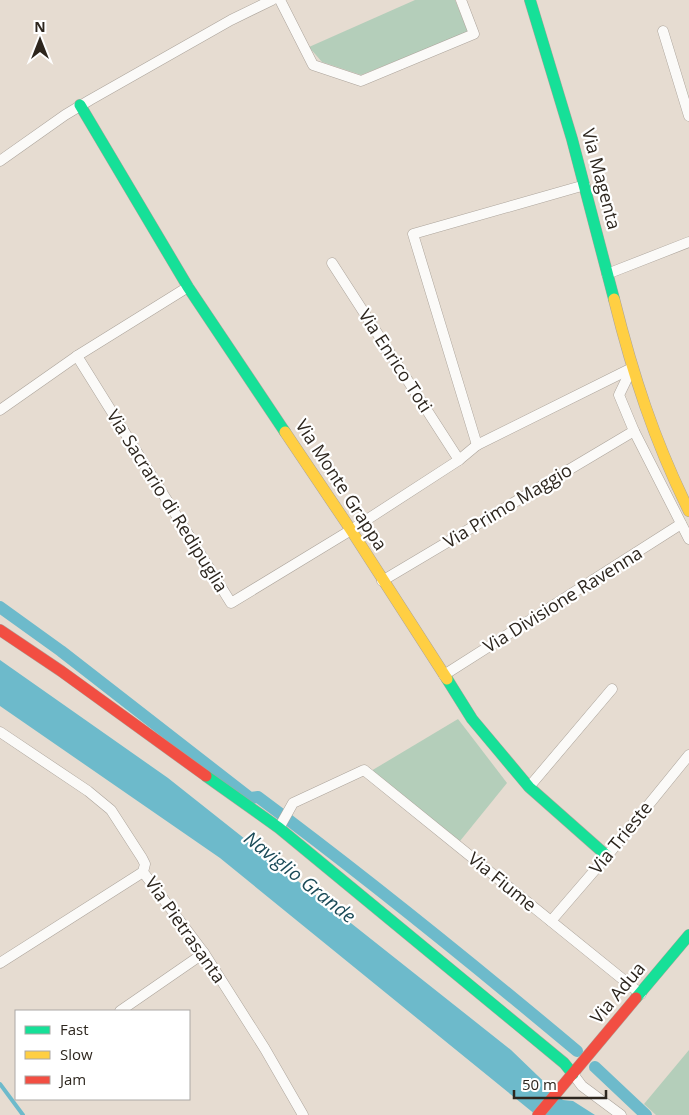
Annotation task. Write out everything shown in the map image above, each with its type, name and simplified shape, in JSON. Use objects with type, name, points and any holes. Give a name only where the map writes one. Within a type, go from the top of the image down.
[{"type":"street","points":[[0,161],[80,105],[231,20],[272,0]]},
{"type":"street","points":[[280,0],[312,65],[361,81],[474,34],[461,0]]},
{"type":"street","name":"Via Magenta","points":[[530,0],[585,185],[632,368],[650,421],[689,511]]},
{"type":"street","points":[[663,31],[689,116]]},
{"type":"street","name":"Via Monte Grappa","points":[[80,105],[188,287],[350,530],[472,719],[529,787],[607,856]]},
{"type":"street","points":[[477,444],[414,234],[585,185]]},
{"type":"street","points":[[607,274],[689,242]]},
{"type":"street","name":"Via Enrico Toti","points":[[332,263],[459,460]]},
{"type":"street","points":[[0,410],[77,356],[188,287]]},
{"type":"street","name":"Via Sacrario di Redipuglia","points":[[77,356],[231,603],[350,530]]},
{"type":"street","points":[[350,530],[459,460],[477,444],[632,368]]},
{"type":"street","points":[[619,395],[632,368]]},
{"type":"street","points":[[599,385],[609,388],[619,395],[634,431],[689,539]]},
{"type":"street","name":"Via Primo Maggio","points":[[382,580],[634,431]]},
{"type":"street","name":"Via Divisione Ravenna","points":[[444,676],[681,524]]},
{"type":"street","points":[[0,630],[283,821],[564,1063],[582,1086],[621,1115]]},
{"type":"street","points":[[529,787],[612,689]]},
{"type":"street","name":"Via Pietrasanta","points":[[0,732],[88,791],[111,810],[142,858],[145,864],[143,872],[204,953],[265,1049],[303,1115]]},
{"type":"street","name":"Via Trieste","points":[[551,921],[607,856],[689,755]]},
{"type":"street","name":"Via Fiume","points":[[283,821],[293,803],[364,770],[641,994]]},
{"type":"street","points":[[0,963],[143,872]]},
{"type":"street","name":"Via Adua","points":[[538,1115],[689,936]]},
{"type":"street","points":[[121,1010],[204,953]]},
{"type":"green space","points":[[415,0],[455,0],[468,32],[361,75],[322,62],[309,47]]},
{"type":"green space","points":[[458,719],[507,783],[460,841],[371,771]]},
{"type":"green space","points":[[689,1050],[689,1115],[656,1115],[644,1104]]},
{"type":"water","points":[[0,660],[168,778],[511,1050],[563,1100],[573,1101],[595,1115],[536,1115],[220,858],[0,706]]},
{"type":"waterway","points":[[0,607],[61,651],[250,798],[258,797],[339,859],[577,1051]]},
{"type":"waterway","points":[[595,1067],[646,1115]]},
{"type":"waterway","points":[[0,1084],[23,1115]]},
{"type":"traffic: fast","points":[[530,0],[572,139],[614,299]]},
{"type":"traffic: fast","points":[[80,105],[188,287],[285,432]]},
{"type":"traffic: fast","points":[[447,679],[472,719],[529,787],[607,856]]},
{"type":"traffic: fast","points":[[206,776],[279,828],[564,1063],[573,1074]]},
{"type":"traffic: fast","points":[[636,998],[689,935]]},
{"type":"traffic: slow","points":[[614,299],[629,354],[655,433],[689,511]]},
{"type":"traffic: slow","points":[[285,432],[447,679]]},
{"type":"traffic: jam","points":[[0,630],[61,671],[206,776]]},
{"type":"traffic: jam","points":[[538,1115],[636,998]]},
{"type":"water label","name":"Naviglio Grande","points":[[300,877]]}]
